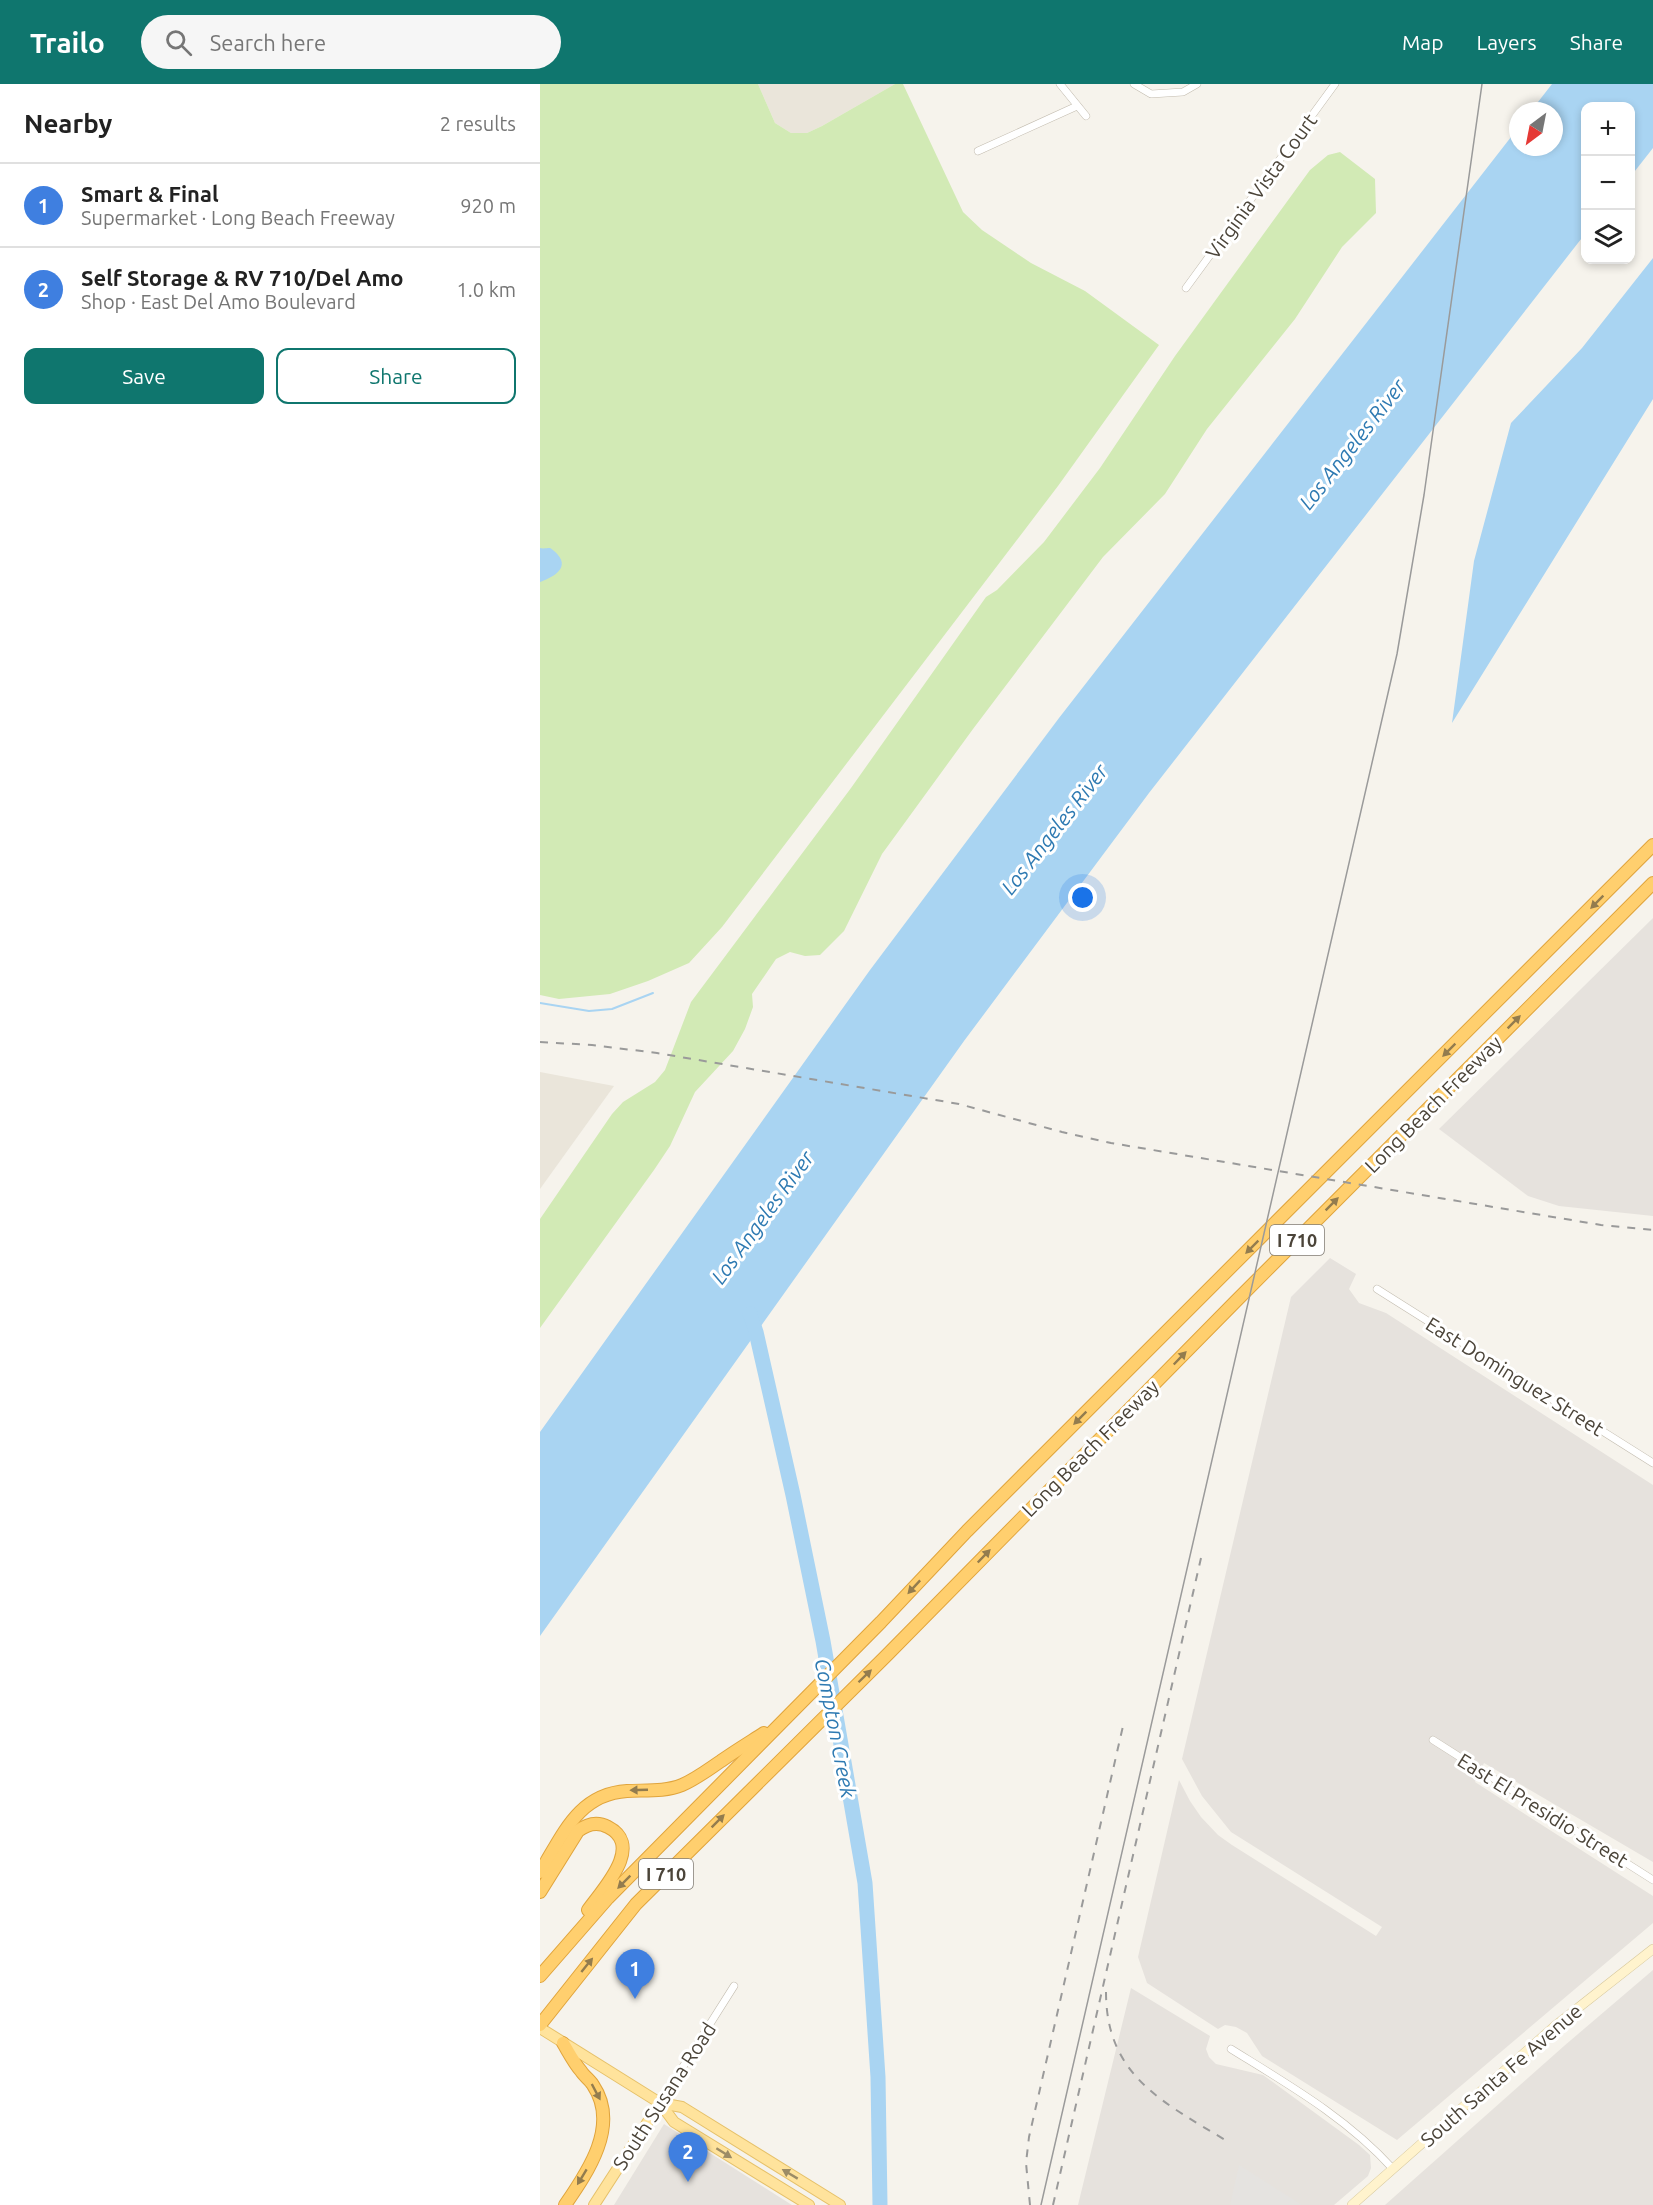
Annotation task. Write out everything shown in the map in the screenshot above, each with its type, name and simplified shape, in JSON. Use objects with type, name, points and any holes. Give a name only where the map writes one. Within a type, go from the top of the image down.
[{"type":"highway","name":"Long Beach Freeway","points":[[540,1976],[608,1898],[881,1622],[967,1531],[1653,845]]},
{"type":"highway","name":"Long Beach Freeway","points":[[540,2027],[550,2011],[636,1904],[887,1655],[1653,883]]},
{"type":"highway","points":[[540,1872],[582,1808],[596,1798],[610,1792],[681,1786],[783,1721]]},
{"type":"highway","points":[[540,1892],[578,1831],[586,1824],[604,1824],[620,1836],[623,1855],[619,1866],[557,1954]]},
{"type":"highway","points":[[563,2043],[581,2072],[593,2085],[602,2105],[604,2119],[604,2131],[598,2148],[565,2205]]},
{"type":"main road","name":"South Santa Fe Avenue","points":[[1352,2205],[1555,2026],[1653,1949]]},
{"type":"main road","points":[[540,2027],[660,2103],[682,2107],[840,2205]]},
{"type":"main road","points":[[660,2103],[674,2122],[808,2205]]},
{"type":"main road","name":"South Susana Road","points":[[594,2205],[660,2103]]},
{"type":"street","points":[[1060,84],[1086,116]]},
{"type":"street","points":[[1134,84],[1151,94],[1183,92],[1197,84]]},
{"type":"street","name":"Virginia Vista Court","points":[[1186,288],[1335,84]]},
{"type":"street","points":[[978,151],[1077,106]]},
{"type":"street","name":"East Dominguez Street","points":[[1377,1289],[1653,1463]]},
{"type":"street","name":"East El Presidio Street","points":[[1433,1740],[1653,1880]]},
{"type":"street","name":"South Susana Road","points":[[660,2103],[734,1986]]},
{"type":"street","points":[[1231,2049],[1339,2118],[1361,2136],[1393,2169]]},
{"type":"shaded area","points":[[758,84],[895,84],[822,126],[807,133],[791,133],[775,123]]},
{"type":"shaded area","points":[[1653,918],[1653,1216],[1559,1206],[1528,1196],[1439,1129]]},
{"type":"shaded area","points":[[540,1072],[614,1086],[540,1189]]},
{"type":"shaded area","points":[[1330,1258],[1356,1274],[1349,1289],[1359,1303],[1386,1313],[1653,1485],[1653,1862],[1484,1763],[1475,1782],[1653,1896],[1653,1923],[1397,2140],[1262,2056],[1247,2033],[1236,2027],[1225,2025],[1218,2029],[1147,1983],[1138,1957],[1179,1780],[1201,1817],[1218,1835],[1376,1936],[1382,1927],[1231,1832],[1202,1796],[1182,1759],[1291,1297]]},
{"type":"shaded area","points":[[1653,1970],[1653,2205],[1385,2205],[1564,2046]]},
{"type":"shaded area","points":[[1131,1988],[1210,2036],[1206,2049],[1209,2057],[1216,2064],[1263,2075],[1359,2145],[1370,2155],[1371,2168],[1368,2176],[1334,2205],[1078,2205]]},
{"type":"shaded area","points":[[664,2124],[792,2205],[614,2205]]},
{"type":"shaded area","points":[[1239,2165],[1302,2205],[1230,2205]]},
{"type":"green space","points":[[540,84],[758,84],[775,123],[791,133],[807,133],[895,84],[903,84],[963,212],[982,230],[1031,263],[1085,291],[1159,345],[1058,486],[722,927],[689,963],[610,994],[559,999],[540,995]]},
{"type":"green space","points":[[1340,152],[1375,179],[1376,213],[1342,247],[1295,319],[1207,429],[1165,494],[1103,557],[973,729],[882,854],[844,931],[820,955],[805,956],[790,952],[776,959],[752,994],[753,1007],[745,1029],[733,1051],[695,1092],[670,1146],[540,1328],[540,1219],[612,1114],[623,1102],[655,1082],[665,1070],[691,1002],[851,788],[986,597],[997,590],[1044,542],[1100,468],[1175,356],[1310,170],[1328,155]]},
{"type":"water","name":"Los Angeles River","points":[[1552,84],[1653,84],[1653,148],[1635,171],[1635,102],[1581,102],[1581,239],[1149,793],[964,1041],[540,1636],[540,1432],[870,970],[1059,718],[1509,140],[1509,156],[1563,156],[1563,102],[1538,102]]},
{"type":"water","points":[[1653,258],[1653,399],[1452,723],[1474,561],[1511,423],[1582,348]]},
{"type":"water","points":[[540,548],[553,550],[562,565],[558,572],[540,582]]},
{"type":"waterway","points":[[540,1003],[589,1011],[612,1009],[653,993]]},
{"type":"waterway","name":"Compton Creek","points":[[750,1314],[793,1495],[823,1641],[865,1883],[878,2077],[880,2205]]},
{"type":"tram line","points":[[1041,2205],[1397,654],[1424,495],[1482,84]]},
{"type":"railway","points":[[540,1042],[592,1045],[657,1053],[959,1104],[1111,1143],[1601,1225],[1653,1230]]},
{"type":"railway","points":[[1053,2205],[1201,1558]]},
{"type":"railway","points":[[1030,2205],[1026,2163],[1029,2137],[1123,1726]]},
{"type":"railway","points":[[1106,1992],[1109,2022],[1117,2046],[1129,2067],[1144,2085],[1163,2101],[1230,2143]]},
{"type":"place","name":"Smart & Final","points":[[635,1999]]},
{"type":"place","name":"Self Storage & RV 710/Del Amo","points":[[688,2182]]}]
